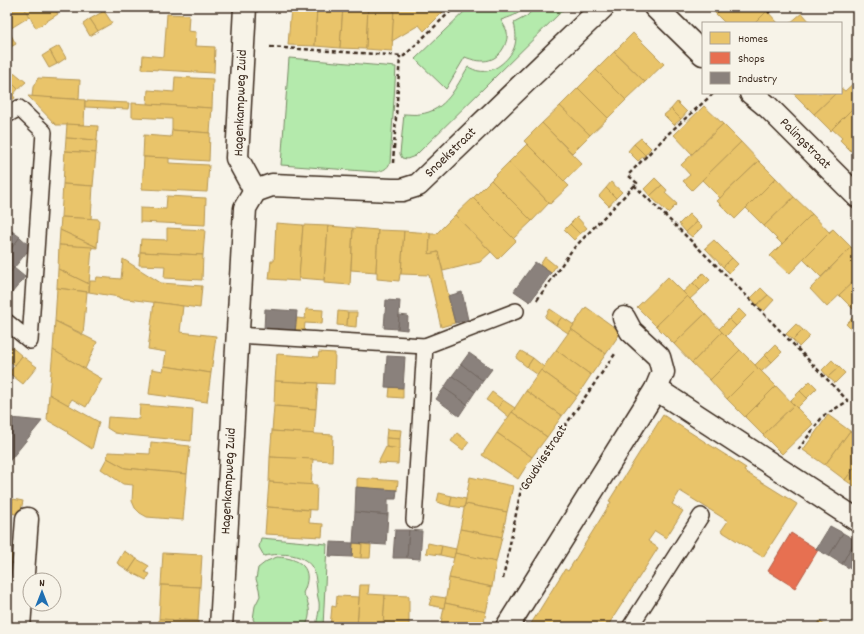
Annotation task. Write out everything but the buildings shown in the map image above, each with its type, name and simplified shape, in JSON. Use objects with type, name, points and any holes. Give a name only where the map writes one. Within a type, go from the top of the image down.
[{"type":"street","name":"Hagenkampweg Zuid","points":[[221,627],[245,208],[255,191],[237,158],[245,7]]},
{"type":"street","name":"Snoekstraat","points":[[255,191],[272,185],[402,190],[418,185],[603,7]]},
{"type":"street","points":[[655,7],[702,53]]},
{"type":"street","name":"Palingstraat","points":[[752,94],[768,107],[857,196]]},
{"type":"street","points":[[507,627],[656,389],[662,372],[659,357],[628,324]]},
{"type":"street","points":[[656,389],[857,520]]},
{"type":"street","points":[[19,627],[26,519]]},
{"type":"lane","points":[[7,115],[19,108],[44,132],[30,341],[7,322]]},
{"type":"lane","points":[[237,335],[425,346],[516,311]]},
{"type":"lane","points":[[414,520],[425,346]]},
{"type":"lane","points":[[630,627],[701,516]]},
{"type":"path","points":[[120,7],[122,11]]},
{"type":"path","points":[[243,45],[404,56],[455,7]]},
{"type":"path","points":[[768,13],[774,7]]},
{"type":"path","points":[[392,190],[400,56]]},
{"type":"path","points":[[516,311],[533,307],[572,250],[637,183],[628,175],[669,133],[713,94]]},
{"type":"path","points":[[634,185],[738,287],[848,401],[823,416],[783,472]]},
{"type":"path","name":"Goudvisstraat","points":[[502,581],[521,489],[628,324]]},
{"type":"green space","points":[[469,7],[525,7],[517,14],[501,20],[507,30],[507,40],[500,53],[496,57],[487,61],[465,57],[446,89],[415,59]]},
{"type":"green space","points":[[535,7],[566,7],[415,156],[407,159],[402,158],[400,154],[404,114],[420,114],[437,108],[449,97],[468,67],[476,71],[484,71],[500,65],[512,53],[516,42],[514,23],[527,16]]},
{"type":"green space","points":[[289,58],[396,67],[390,163],[386,168],[377,172],[281,165]]},
{"type":"green space","points":[[261,538],[327,544],[323,627],[316,627],[319,602],[315,573],[310,565],[305,560],[292,555],[278,554],[264,556],[259,547]]},
{"type":"green space","points":[[277,557],[298,562],[306,571],[307,577],[303,593],[309,605],[309,618],[305,627],[257,627],[253,619],[255,606],[260,596],[256,579],[258,568],[267,561]]}]
